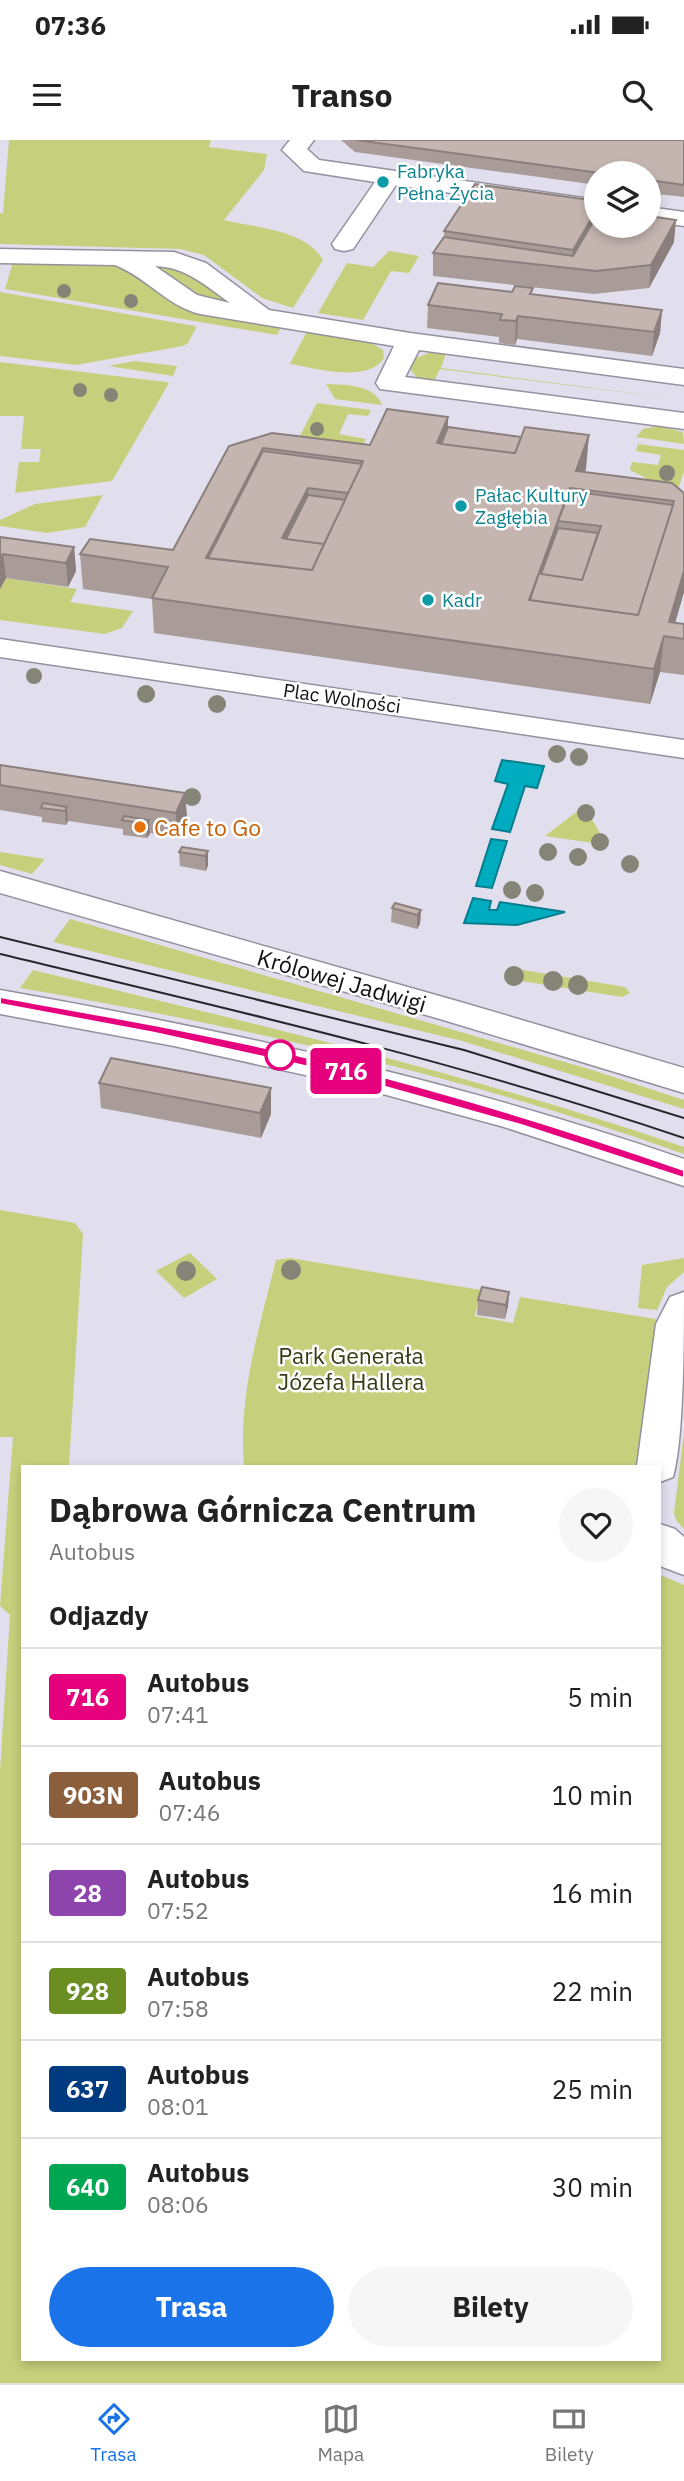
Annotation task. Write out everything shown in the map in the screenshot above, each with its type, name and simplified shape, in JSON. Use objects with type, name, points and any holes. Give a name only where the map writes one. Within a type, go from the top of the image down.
[{"type":"main road","points":[[302,140],[294,150],[312,166],[584,204]]},
{"type":"main road","points":[[344,244],[390,177]]},
{"type":"main road","points":[[661,216],[684,219]]},
{"type":"main road","points":[[0,256],[115,257],[147,269],[184,298],[200,306],[410,341],[684,377]]},
{"type":"main road","points":[[410,341],[389,383],[684,421]]},
{"type":"main road","name":"Plac Wolności","points":[[0,648],[684,749]]},
{"type":"main road","name":"Królowej Jadwigi","points":[[0,882],[479,1019],[684,1081]]},
{"type":"main road","points":[[0,1002],[155,1028],[332,1068],[525,1121],[684,1173]]},
{"type":"main road","points":[[658,1465],[676,1324],[684,1307]]},
{"type":"main road","points":[[661,1542],[674,1554],[684,1558]]},
{"type":"green space","points":[[9,140],[211,140],[209,147],[267,154],[264,170],[224,220],[292,236],[315,250],[323,260],[293,308],[262,298],[204,255],[180,249],[0,244],[0,213],[3,213]]},
{"type":"green space","points":[[389,251],[419,256],[409,273],[391,271],[363,320],[318,313],[347,263],[373,267]]},
{"type":"green space","points":[[13,262],[115,263],[177,301],[282,326],[277,335],[5,289]]},
{"type":"green space","points":[[151,264],[180,265],[233,304],[206,302]]},
{"type":"green space","points":[[0,292],[196,328],[188,343],[183,346],[76,365],[0,356]]},
{"type":"green space","points":[[307,331],[371,343],[383,350],[384,358],[376,366],[354,372],[327,371],[290,364]]},
{"type":"green space","points":[[429,353],[446,353],[441,368],[684,400],[440,369],[433,383],[418,379],[410,369],[416,358]]},
{"type":"green space","points":[[135,361],[177,366],[173,376],[108,366]]},
{"type":"green space","points":[[0,362],[169,383],[112,481],[15,493],[19,462],[39,462],[41,449],[21,449],[24,416],[0,416]]},
{"type":"green space","points":[[326,384],[366,389],[378,398],[382,405],[335,399]]},
{"type":"green space","points":[[317,403],[371,410],[368,416],[348,414],[339,434],[366,439],[359,453],[288,459]]},
{"type":"green space","points":[[658,426],[683,432],[684,444],[636,437],[643,429]]},
{"type":"green space","points":[[638,444],[684,450],[684,471],[669,518],[635,514],[646,478],[630,470],[632,462],[658,465],[661,455],[636,451]]},
{"type":"green space","points":[[103,495],[85,527],[47,533],[0,526],[0,520],[35,504]]},
{"type":"green space","points":[[6,578],[77,589],[70,602],[133,611],[122,628],[105,634],[0,620],[0,589]]},
{"type":"green space","points":[[584,806],[607,845],[545,836]]},
{"type":"green space","points":[[0,852],[45,859],[32,874],[0,865]]},
{"type":"green space","points":[[70,919],[589,1069],[684,1100],[684,1109],[462,1041],[53,942]]},
{"type":"green space","points":[[512,968],[625,987],[630,993],[622,997],[509,979],[504,973]]},
{"type":"green space","points":[[33,970],[442,1073],[684,1147],[684,1154],[521,1101],[356,1057],[272,1037],[20,988]]},
{"type":"green space","points":[[0,1210],[75,1223],[83,1234],[69,1465],[21,1465],[21,2361],[661,2361],[661,1575],[684,1585],[684,2383],[0,2383],[0,1771],[10,1615],[0,1606],[13,1437],[0,1437]]},
{"type":"green space","points":[[190,1253],[217,1279],[184,1298],[156,1271]]},
{"type":"green space","name":"Park Generała Józefa Hallera","points":[[290,1258],[481,1290],[475,1316],[513,1323],[520,1297],[656,1319],[637,1465],[244,1465],[244,1414],[251,1362],[276,1260]]},
{"type":"green space","points":[[684,1258],[684,1272],[667,1287],[657,1310],[638,1308],[642,1265]]},
{"type":"green space","points":[[684,1433],[684,1529],[674,1513]]},
{"type":"water","points":[[502,760],[544,766],[537,788],[525,786],[510,832],[492,829],[508,784],[495,781]]},
{"type":"water","points":[[491,839],[507,841],[492,888],[476,886]]},
{"type":"water","points":[[473,898],[491,901],[489,910],[497,910],[500,902],[565,912],[517,925],[464,923]]},
{"type":"building","points":[[356,140],[684,140],[684,185],[661,182],[661,161],[584,161],[584,171]]},
{"type":"building","points":[[475,184],[584,199],[584,231],[573,250],[444,231]]},
{"type":"building","points":[[661,218],[676,220],[651,265],[596,271],[433,253],[444,237],[573,256],[584,237],[661,238]]},
{"type":"building","points":[[438,283],[512,292],[515,286],[533,288],[530,294],[662,310],[654,332],[518,316],[516,321],[500,320],[502,314],[428,305]]},
{"type":"building","points":[[387,409],[448,417],[437,443],[515,453],[525,427],[589,435],[576,471],[672,483],[684,493],[684,571],[669,622],[684,624],[684,639],[664,636],[654,669],[152,598],[168,567],[80,554],[90,539],[173,550],[229,446],[272,433],[370,445]],"holes":[[[263,448],[363,461],[312,570],[206,558]],[[570,488],[674,501],[638,615],[529,600]]]},
{"type":"building","points":[[448,427],[521,437],[515,453],[441,444]]},
{"type":"building","points":[[263,451],[362,464],[348,493],[308,488],[282,538],[324,544],[312,570],[208,558]]},
{"type":"building","points":[[570,491],[673,505],[638,615],[530,600],[539,573],[582,580],[601,526],[558,521]]},
{"type":"building","points":[[308,495],[345,500],[324,544],[286,539]]},
{"type":"building","points":[[558,528],[598,533],[582,580],[541,574]]},
{"type":"building","points":[[0,537],[74,547],[66,563],[3,554],[0,560]]},
{"type":"building","points":[[0,765],[185,793],[176,813],[0,785]]},
{"type":"building","points":[[43,803],[67,807],[65,811],[41,808]]},
{"type":"building","points":[[124,816],[149,820],[146,824],[122,820]]},
{"type":"building","points":[[182,847],[208,851],[205,856],[179,852]]},
{"type":"building","points":[[395,903],[421,910],[417,915],[392,908]]},
{"type":"building","points":[[111,1058],[271,1088],[260,1113],[99,1083]]},
{"type":"building","points":[[482,1287],[509,1292],[506,1305],[478,1300]]},
{"type":"tram line","points":[[0,937],[464,1050],[684,1118]]},
{"type":"tram line","points":[[0,954],[258,1016],[430,1061],[684,1138]]},
{"type":"bus line","name":"716","points":[[0,1002],[155,1028],[332,1068],[525,1121],[684,1173]]},
{"type":"place","name":"Fabryka Pełna Życia","points":[[383,182]]},
{"type":"place","name":"Pałac Kultury Zagłębia","points":[[461,506]]},
{"type":"place","name":"Kadr","points":[[428,600]]},
{"type":"place","name":"Cafe to Go","points":[[140,827]]}]
